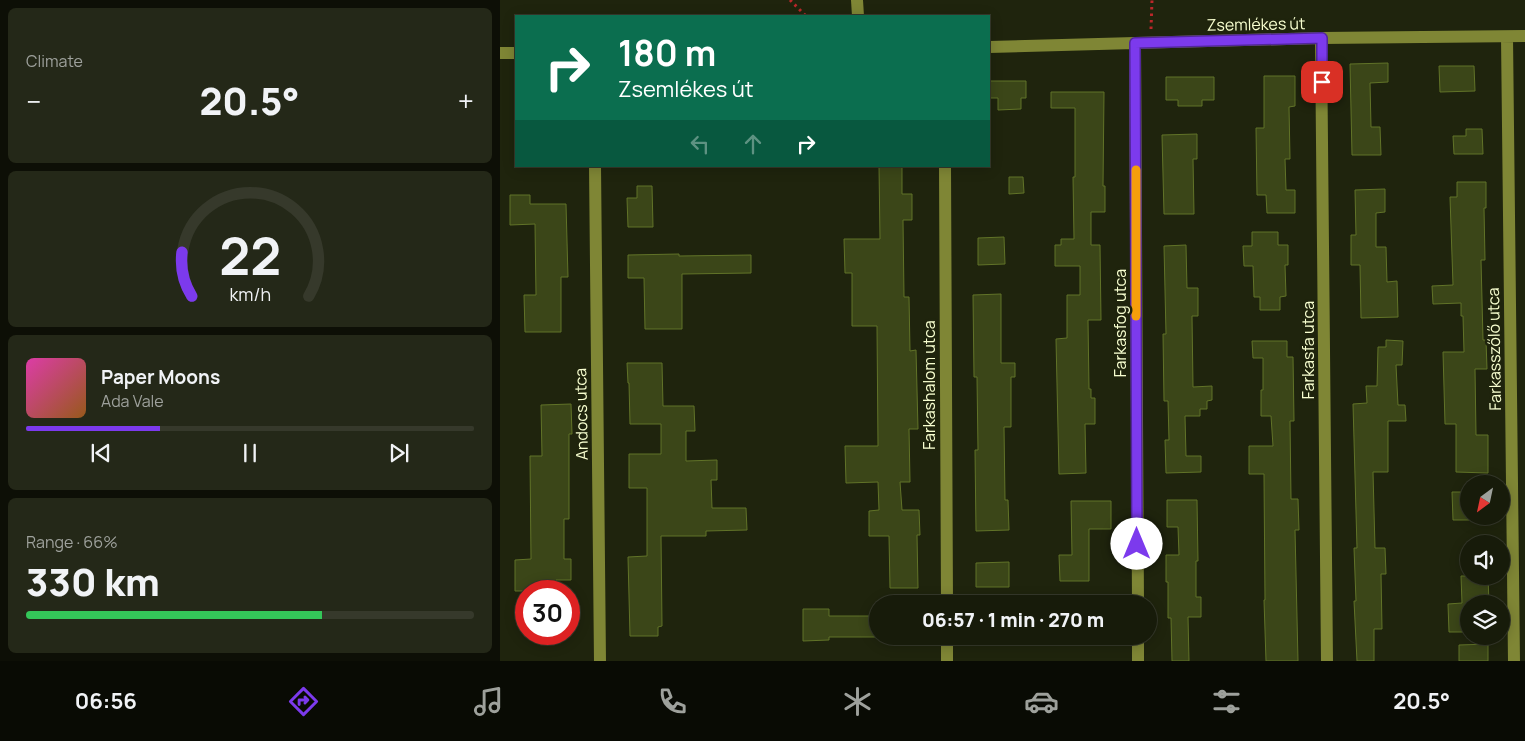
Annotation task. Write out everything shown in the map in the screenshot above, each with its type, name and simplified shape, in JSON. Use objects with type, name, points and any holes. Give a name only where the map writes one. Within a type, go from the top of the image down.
[{"type":"street","points":[[857,0],[858,15]]},
{"type":"street","name":"Farkasszőlő utca","points":[[1507,36],[1514,661]]},
{"type":"street","name":"Zsemlékes út","points":[[990,47],[1322,38],[1525,36]]},
{"type":"street","name":"Farkasfa utca","points":[[1322,38],[1327,661]]},
{"type":"street","name":"Farkasfog utca","points":[[1135,43],[1138,595]]},
{"type":"street","points":[[500,53],[515,53]]},
{"type":"street","name":"Andocs utca","points":[[595,167],[600,661]]},
{"type":"street","name":"Farkashalom utca","points":[[944,167],[947,595]]},
{"type":"street","points":[[947,645],[947,661]]},
{"type":"street","points":[[1138,645],[1138,661]]},
{"type":"path","points":[[790,0],[805,15]]},
{"type":"path","points":[[1151,25],[1152,0]]},
{"type":"building","points":[[1388,63],[1388,82],[1370,83],[1371,127],[1380,127],[1381,155],[1352,155],[1350,64]]},
{"type":"building","points":[[1439,66],[1474,66],[1475,91],[1440,92]]},
{"type":"building","points":[[1264,76],[1295,76],[1295,106],[1289,107],[1290,159],[1285,159],[1286,190],[1295,190],[1295,213],[1267,213],[1266,195],[1257,195],[1256,128],[1264,128]]},
{"type":"building","points":[[1166,77],[1214,77],[1214,100],[1202,100],[1202,106],[1178,106],[1178,100],[1166,100]]},
{"type":"building","points":[[990,81],[1026,81],[1026,98],[1021,98],[1021,109],[998,110],[998,98],[990,98]]},
{"type":"building","points":[[1051,92],[1104,92],[1103,186],[1105,186],[1105,212],[1091,212],[1091,245],[1100,245],[1101,320],[1088,320],[1089,389],[1091,389],[1091,398],[1095,398],[1095,424],[1085,424],[1086,473],[1059,474],[1056,339],[1067,338],[1067,295],[1080,295],[1080,266],[1055,266],[1055,245],[1061,245],[1061,239],[1074,239],[1075,108],[1051,108]]},
{"type":"building","points":[[1466,129],[1482,129],[1483,154],[1454,154],[1453,136],[1466,136]]},
{"type":"building","points":[[1197,134],[1197,159],[1193,159],[1194,214],[1164,214],[1162,135]]},
{"type":"building","points":[[879,167],[902,167],[902,194],[912,194],[912,220],[903,220],[904,297],[909,297],[910,351],[916,350],[918,429],[909,429],[910,482],[900,482],[902,510],[919,510],[920,535],[917,535],[918,588],[890,588],[889,536],[869,536],[869,511],[879,510],[878,482],[846,483],[845,446],[878,446],[877,326],[852,326],[852,273],[845,273],[844,239],[880,239]]},
{"type":"building","points":[[1009,177],[1023,177],[1024,193],[1009,194]]},
{"type":"building","points":[[1457,182],[1486,182],[1486,208],[1484,208],[1485,260],[1481,260],[1483,340],[1486,340],[1487,369],[1475,369],[1476,435],[1488,435],[1488,473],[1456,472],[1456,424],[1445,424],[1443,352],[1464,352],[1463,316],[1461,316],[1461,303],[1433,304],[1432,286],[1453,285],[1450,197],[1457,197]]},
{"type":"building","points":[[637,186],[652,186],[653,227],[628,227],[627,198],[637,198]]},
{"type":"building","points":[[1385,189],[1385,212],[1376,213],[1376,247],[1386,247],[1387,282],[1397,281],[1398,317],[1361,318],[1360,265],[1351,265],[1351,235],[1356,235],[1355,190]]},
{"type":"building","points":[[510,195],[530,195],[530,204],[566,204],[568,277],[561,277],[561,332],[525,332],[524,295],[536,295],[535,224],[510,225]]},
{"type":"building","points":[[1252,232],[1278,232],[1278,245],[1288,245],[1288,265],[1285,265],[1286,296],[1280,297],[1280,310],[1260,310],[1260,297],[1254,297],[1253,266],[1244,266],[1243,246],[1252,246]]},
{"type":"building","points":[[1004,237],[1005,264],[978,265],[978,238]]},
{"type":"building","points":[[1186,245],[1187,288],[1198,288],[1198,316],[1192,316],[1193,387],[1212,386],[1212,400],[1207,401],[1207,409],[1200,409],[1200,416],[1185,416],[1186,456],[1201,456],[1201,472],[1166,473],[1165,440],[1169,440],[1168,401],[1164,401],[1163,334],[1166,334],[1164,246]]},
{"type":"building","points":[[679,254],[679,256],[751,255],[751,273],[682,274],[682,329],[645,329],[644,278],[628,278],[628,255]]},
{"type":"building","points":[[1001,294],[1001,363],[1015,363],[1015,377],[1011,377],[1011,427],[1004,427],[1005,500],[1008,500],[1009,530],[976,531],[975,450],[978,450],[977,377],[974,377],[973,295]]},
{"type":"building","points":[[1386,340],[1403,341],[1402,365],[1396,365],[1398,405],[1405,405],[1406,421],[1388,421],[1388,472],[1373,472],[1375,548],[1385,548],[1386,574],[1381,574],[1382,629],[1374,629],[1374,661],[1357,661],[1354,601],[1356,601],[1354,548],[1357,548],[1353,404],[1367,403],[1366,386],[1377,386],[1378,347],[1386,347]]},
{"type":"building","points":[[1252,341],[1287,341],[1287,357],[1293,357],[1294,421],[1290,421],[1291,499],[1298,499],[1299,530],[1295,530],[1298,661],[1266,661],[1264,474],[1249,474],[1249,446],[1273,446],[1271,416],[1261,416],[1263,358],[1253,358]]},
{"type":"building","points":[[627,363],[662,363],[663,406],[694,406],[695,431],[686,431],[686,461],[717,460],[717,480],[711,480],[712,508],[746,508],[747,530],[706,531],[706,536],[661,536],[662,626],[658,627],[658,636],[630,636],[628,557],[647,556],[647,488],[629,488],[629,454],[661,454],[661,424],[630,424]]},
{"type":"building","points":[[571,404],[572,434],[569,434],[569,519],[564,519],[564,559],[571,559],[571,580],[515,580],[515,560],[531,559],[530,456],[542,456],[541,405]]},
{"type":"building","points":[[1452,492],[1460,492],[1460,520],[1453,520]]},
{"type":"building","points":[[1167,500],[1197,500],[1198,561],[1196,561],[1196,597],[1201,597],[1201,617],[1188,617],[1189,661],[1172,661],[1171,618],[1168,618],[1166,555],[1179,555],[1178,527],[1167,527]]},
{"type":"building","points":[[1071,501],[1111,501],[1111,529],[1089,529],[1089,581],[1060,581],[1059,555],[1072,555]]},
{"type":"building","points":[[1009,562],[1009,587],[976,587],[976,563]]},
{"type":"building","points":[[1461,585],[1488,585],[1489,595],[1462,595]]},
{"type":"building","points":[[1460,603],[1460,632],[1449,632],[1448,604]]},
{"type":"building","points":[[803,609],[829,609],[829,616],[869,616],[869,637],[829,637],[829,640],[803,641]]},
{"type":"building","points":[[1459,645],[1488,645],[1488,661],[1459,661]]},
{"type":"slow traffic","points":[[1136,170],[1136,316]]},
{"type":"route","points":[[1137,544],[1135,43],[1322,38],[1322,82]]}]
